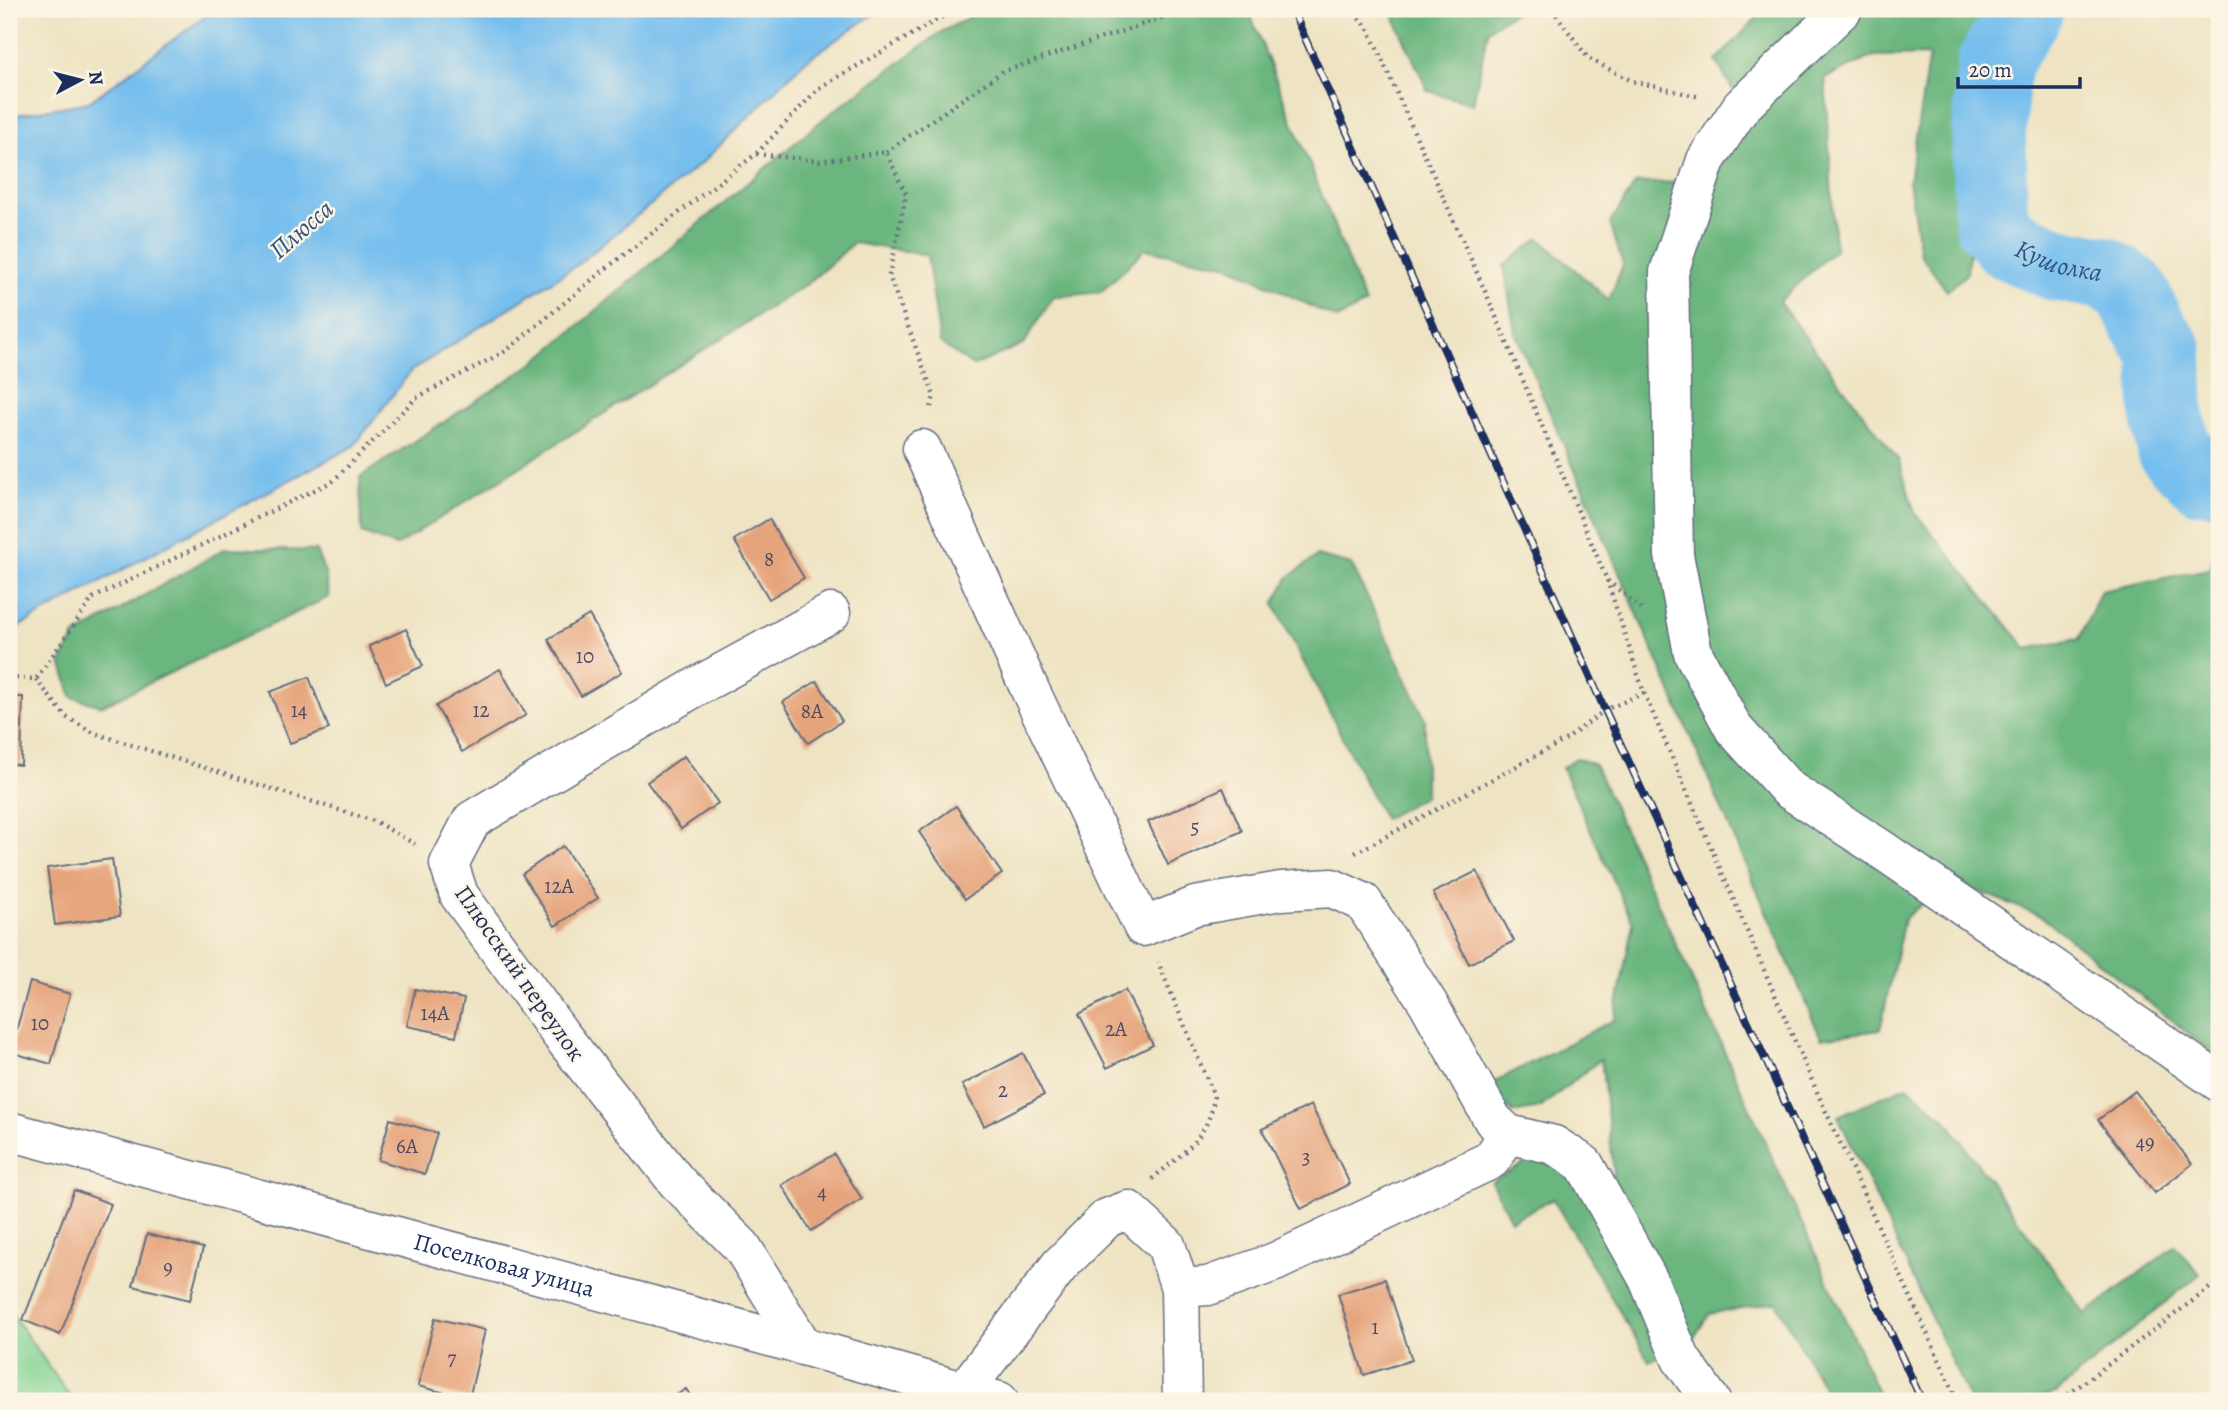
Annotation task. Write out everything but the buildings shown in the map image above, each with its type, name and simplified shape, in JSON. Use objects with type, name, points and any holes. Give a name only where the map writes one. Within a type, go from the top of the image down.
[{"type":"street","points":[[1843,9],[1741,107],[1706,160],[1669,272],[1674,555],[1693,653],[1734,729],[1788,789],[1878,847],[2219,1082]]},
{"type":"street","points":[[922,449],[1031,692],[1143,927],[1195,906],[1281,891],[1332,888],[1363,902],[1428,1003],[1493,1120],[1508,1134],[1554,1145],[1584,1164],[1648,1279],[1681,1359],[1711,1401]]},
{"type":"street","name":"Плюсский переулок","points":[[803,1346],[742,1247],[677,1182],[561,1035],[458,895],[449,864],[472,820],[694,688],[831,613]]},
{"type":"street","name":"Поселковая улица","points":[[9,1131],[982,1396]]},
{"type":"street","points":[[1180,1288],[1208,1286],[1287,1256],[1491,1160],[1508,1134]]},
{"type":"street","points":[[982,1396],[1060,1265],[1107,1217],[1128,1210],[1166,1245],[1180,1288],[1182,1401]]},
{"type":"path","points":[[36,679],[93,598],[333,481],[415,398],[506,351],[604,270],[757,155],[819,88],[956,9]]},
{"type":"path","points":[[757,155],[820,161],[886,152],[1002,72],[1176,13],[1180,9]]},
{"type":"path","points":[[1348,9],[1367,26],[1489,300],[1607,580],[1644,693],[1818,1092],[1958,1401]]},
{"type":"path","points":[[1552,9],[1588,58],[1632,81],[1741,107]]},
{"type":"path","points":[[886,152],[906,194],[888,275],[934,396],[922,449]]},
{"type":"path","points":[[1607,580],[1645,613]]},
{"type":"path","points":[[9,678],[36,679],[66,717],[94,733],[374,821],[449,864]]},
{"type":"path","points":[[1332,888],[1353,854],[1567,739],[1605,710],[1644,693]]},
{"type":"path","points":[[1128,1210],[1144,1186],[1199,1138],[1212,1116],[1214,1096],[1143,927]]},
{"type":"path","points":[[2056,1401],[2219,1281]]},
{"type":"green space","points":[[985,9],[1248,9],[1365,304],[1337,319],[1230,266],[1145,249],[1101,292],[1053,297],[1024,344],[973,366],[940,343],[927,255],[854,243],[807,284],[396,546],[362,533],[360,477],[534,363],[827,116],[941,32]]},
{"type":"green space","points":[[1390,9],[1519,9],[1488,30],[1473,104],[1428,91]]},
{"type":"green space","points":[[1765,9],[1988,9],[1970,61],[1979,159],[1967,273],[1947,291],[1920,254],[1909,181],[1929,55],[1874,56],[1825,78],[1835,249],[1779,302],[1899,461],[1915,513],[2027,649],[2079,639],[2101,591],[2209,569],[2219,541],[2219,1058],[2041,916],[1950,880],[1904,919],[1880,1030],[1821,1038],[1515,332],[1504,266],[1539,238],[1609,300],[1623,265],[1610,223],[1636,183],[1711,182],[1751,121],[1716,61]]},
{"type":"green space","points":[[226,548],[316,551],[325,573],[329,597],[101,706],[72,697],[61,662],[75,636]]},
{"type":"green space","points":[[1317,556],[1352,565],[1425,719],[1425,796],[1384,819],[1274,604],[1288,578]]},
{"type":"green space","points":[[1576,758],[1595,765],[1882,1401],[1831,1401],[1776,1302],[1709,1314],[1688,1347],[1649,1361],[1553,1199],[1511,1220],[1491,1182],[1531,1160],[1571,1169],[1593,1192],[1614,1173],[1601,1059],[1540,1108],[1513,1113],[1488,1085],[1614,1020],[1633,923],[1562,768]]},
{"type":"green space","points":[[1907,1086],[1947,1121],[2085,1314],[2175,1246],[2200,1274],[2056,1393],[2033,1401],[1970,1401],[1838,1116]]},
{"type":"green space","points":[[9,1310],[73,1401],[9,1401]]},
{"type":"water","name":"Плюсса","points":[[215,9],[881,9],[804,62],[704,161],[577,265],[411,371],[354,446],[9,632],[9,116],[89,102]]},
{"type":"waterway","name":"Кушолка","points":[[2027,9],[1994,63],[1989,132],[1991,222],[2008,243],[2055,264],[2104,273],[2131,290],[2147,324],[2166,352],[2167,411],[2174,450],[2202,477],[2219,479]]},
{"type":"railway","points":[[1292,9],[1605,710],[1922,1401]]}]
